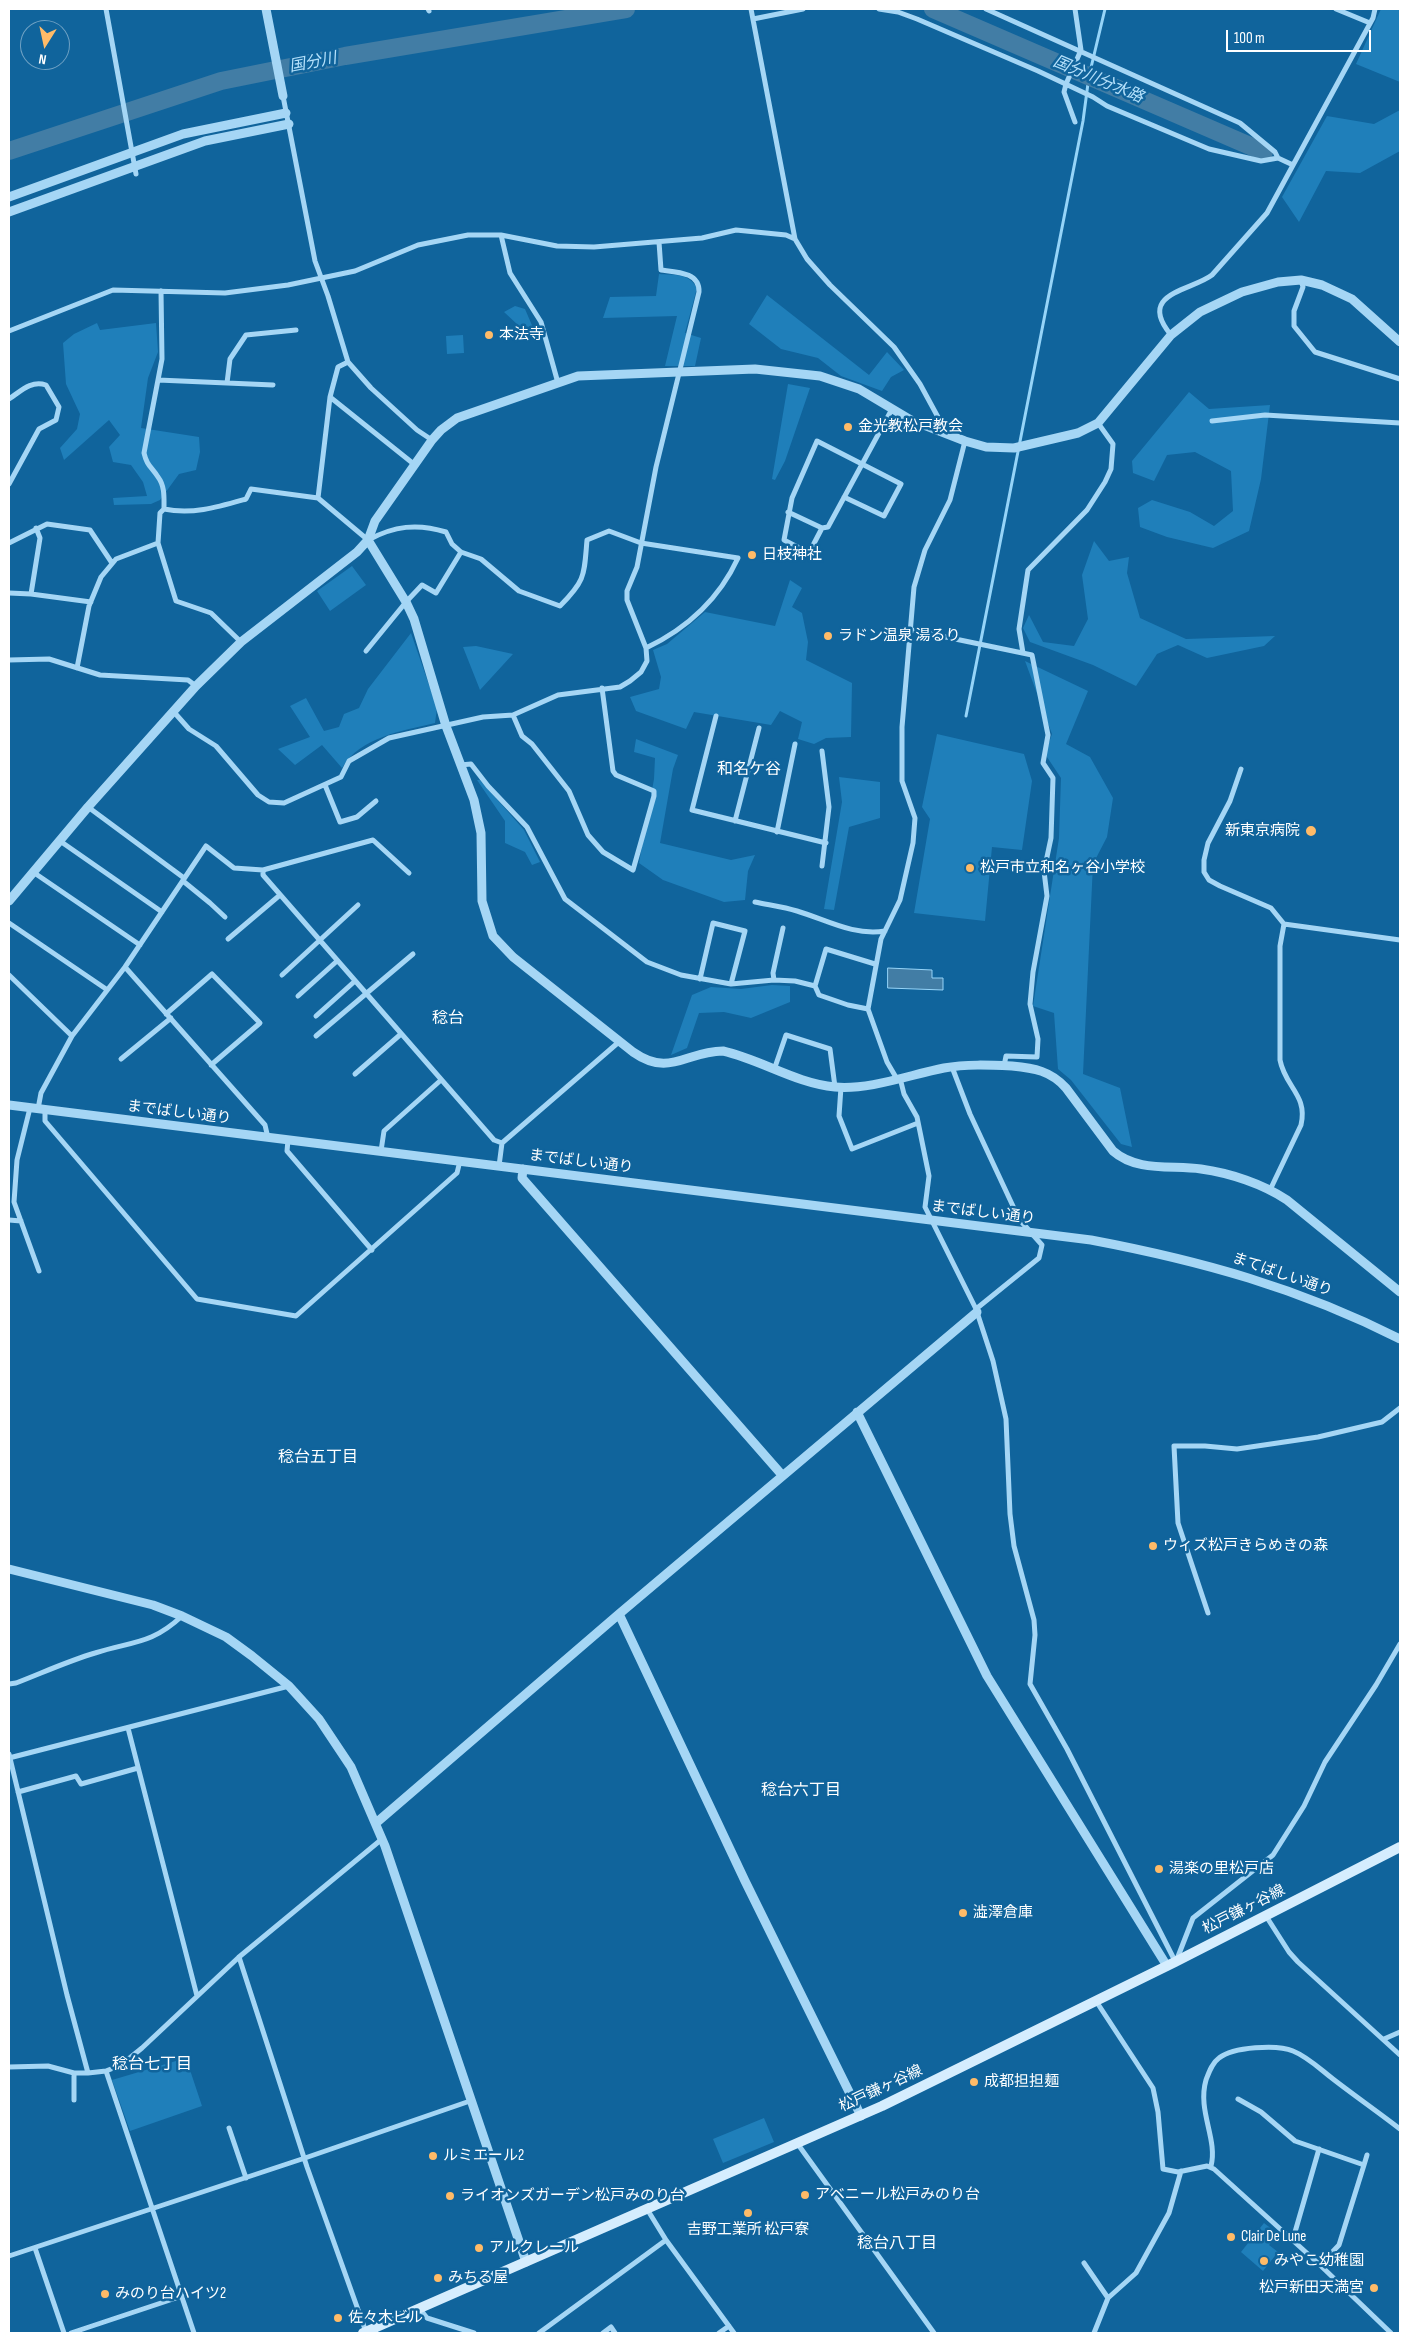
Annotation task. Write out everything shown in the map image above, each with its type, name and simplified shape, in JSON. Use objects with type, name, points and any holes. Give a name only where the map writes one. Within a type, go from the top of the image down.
[{"type":"main road","name":"松戸鎌ヶ谷線","points":[[365,2333],[646,2208],[861,2116],[1171,1964],[1400,1847]]},
{"type":"street","points":[[106,9],[135,170]]},
{"type":"street","points":[[266,9],[315,261],[348,362],[371,388],[417,430],[432,440]]},
{"type":"street","points":[[752,9],[795,239],[807,259],[830,285],[894,347],[924,391],[939,419],[942,432]]},
{"type":"street","points":[[753,19],[803,9]]},
{"type":"street","points":[[879,9],[898,12],[917,19],[1066,84],[1107,106],[1209,149],[1261,161],[1278,158],[1293,165]]},
{"type":"street","points":[[986,9],[1240,123],[1275,152],[1278,158]]},
{"type":"street","points":[[1075,9],[1081,50],[1064,92],[1075,122]]},
{"type":"street","points":[[1336,9],[1370,22]]},
{"type":"street","points":[[1171,335],[1165,328],[1162,319],[1161,312],[1164,300],[1178,290],[1204,281],[1224,262],[1267,213],[1370,22],[1375,9]]},
{"type":"street","points":[[9,197],[183,134],[286,112]]},
{"type":"street","points":[[9,212],[135,170],[205,141],[289,124]]},
{"type":"street","points":[[9,331],[113,290],[226,293],[322,279],[355,271],[418,245],[442,238],[468,234],[501,235],[567,247],[594,247],[702,238],[736,230],[786,236],[795,239]]},
{"type":"street","points":[[501,235],[510,273],[541,322],[558,383]]},
{"type":"street","points":[[173,711],[189,729],[216,746],[258,795],[269,802],[284,803],[341,778],[349,761],[389,738],[483,717],[513,715],[558,696],[602,688],[620,687],[636,677],[647,661],[646,648],[627,600],[627,591],[637,568],[666,424],[680,378],[679,372],[699,287],[688,274],[661,270],[659,242]]},
{"type":"street","points":[[1301,280],[1303,287],[1294,312],[1294,326],[1315,352],[1400,379]]},
{"type":"street","points":[[368,540],[374,521],[441,430],[457,418],[578,376],[755,369],[820,376],[859,389],[912,420],[965,441],[986,447],[1014,448],[1078,433],[1098,423],[1171,335],[1200,312],[1242,292],[1301,280],[1322,284],[1352,299],[1400,342]]},
{"type":"street","points":[[161,291],[163,348],[144,452],[147,464],[159,478],[164,492],[164,509],[160,513],[158,543],[176,601],[211,613],[241,642]]},
{"type":"street","points":[[227,383],[230,359],[246,335],[296,330]]},
{"type":"street","points":[[318,498],[330,397],[338,367],[348,362]]},
{"type":"street","points":[[158,380],[273,385]]},
{"type":"street","points":[[9,399],[31,384],[38,382],[46,385],[59,407],[56,420],[39,429],[9,484]]},
{"type":"street","points":[[330,397],[415,464]]},
{"type":"street","points":[[788,512],[822,528],[828,527],[892,408]]},
{"type":"street","points":[[1212,421],[1265,414],[1400,423]]},
{"type":"street","points":[[1023,653],[1019,629],[1028,570],[1087,510],[1111,469],[1113,444],[1098,423]]},
{"type":"street","points":[[822,528],[809,553],[784,540],[792,498],[817,441],[901,484],[884,516],[844,497]]},
{"type":"street","points":[[965,441],[950,500],[925,550],[918,570],[913,597],[912,630],[902,727],[902,781],[915,822],[910,862],[900,900],[884,931],[875,964],[868,1009],[887,1062],[898,1078],[918,1123],[929,1176],[924,1207],[976,1310],[993,1361],[1006,1419],[1010,1514],[1014,1546],[1035,1627],[1030,1684],[1067,1749],[1171,1964]]},
{"type":"street","points":[[164,509],[192,512],[246,499],[251,489],[318,498],[368,540],[406,602],[416,627],[446,726],[478,815],[482,901],[493,936],[512,957],[645,1060],[663,1064],[713,1051],[723,1051],[736,1054],[803,1081],[838,1087],[898,1078],[952,1067],[983,1065],[1040,1070],[1058,1078],[1113,1151],[1132,1163],[1204,1169],[1270,1190],[1287,1200],[1400,1292]]},
{"type":"street","points":[[9,543],[47,524],[90,530],[112,563]]},
{"type":"street","points":[[9,901],[88,807],[196,686],[241,642],[357,552],[368,540],[384,532],[427,526],[446,532],[452,544],[461,552],[481,559],[519,591],[560,606],[576,590],[583,579],[587,540],[609,530],[641,542],[738,558],[728,579],[699,613],[667,638],[646,648]]},
{"type":"street","points":[[31,594],[40,538],[36,528]]},
{"type":"street","points":[[78,668],[91,602],[101,577],[112,563],[158,543]]},
{"type":"street","points":[[366,651],[422,585],[436,593],[461,552]]},
{"type":"street","points":[[9,593],[91,602]]},
{"type":"street","points":[[912,630],[984,643],[1032,655],[1048,735],[1044,763],[1053,778],[1051,838],[1044,871],[1047,896],[1033,972],[1030,1004],[1038,1038],[1037,1058],[1006,1056],[1004,1066]]},
{"type":"street","points":[[9,660],[49,659],[100,675],[188,680],[196,686]]},
{"type":"street","points":[[513,715],[522,736],[532,744],[569,791],[588,835],[603,852],[633,870],[654,791],[616,775],[613,771],[602,688]]},
{"type":"street","points":[[716,716],[692,810],[826,843]]},
{"type":"street","points":[[735,821],[758,728]]},
{"type":"street","points":[[777,832],[795,744]]},
{"type":"street","points":[[822,752],[829,807],[822,866]]},
{"type":"street","points":[[460,765],[471,764],[488,786],[527,828],[565,899],[575,909],[589,917],[647,962],[681,975],[731,984],[774,980],[795,981],[815,986]]},
{"type":"street","points":[[1241,769],[1230,801],[1208,843],[1204,860],[1204,872],[1209,880],[1271,908],[1284,924],[1400,940]]},
{"type":"street","points":[[325,785],[340,822],[357,817],[376,801]]},
{"type":"street","points":[[88,807],[184,879],[225,917]]},
{"type":"street","points":[[14,1202],[17,1160],[38,1109],[41,1093],[72,1036],[106,989],[125,967],[206,846],[234,868],[263,870],[373,840],[409,873]]},
{"type":"street","points":[[60,841],[162,912]]},
{"type":"street","points":[[263,870],[263,875],[337,961],[494,1140],[502,1143]]},
{"type":"street","points":[[33,872],[140,945]]},
{"type":"street","points":[[228,938],[280,895]]},
{"type":"street","points":[[755,902],[796,910],[855,931],[872,933],[884,931]]},
{"type":"street","points":[[282,975],[358,905]]},
{"type":"street","points":[[9,923],[106,989]]},
{"type":"street","points":[[700,979],[713,924],[745,931],[731,984]]},
{"type":"street","points":[[1270,1190],[1303,1117],[1301,1102],[1282,1072],[1280,1060],[1279,956],[1284,924]]},
{"type":"street","points":[[774,980],[773,973],[783,928]]},
{"type":"street","points":[[868,1009],[848,1005],[819,994],[815,986],[826,949],[875,964]]},
{"type":"street","points":[[316,1036],[413,954]]},
{"type":"street","points":[[298,996],[337,961]]},
{"type":"street","points":[[125,967],[265,1125],[268,1138]]},
{"type":"street","points":[[121,1059],[212,974],[260,1023],[212,1065]]},
{"type":"street","points":[[9,975],[72,1036]]},
{"type":"street","points":[[316,1016],[355,981]]},
{"type":"street","points":[[354,1074],[401,1034]]},
{"type":"street","points":[[774,1070],[786,1035],[830,1050],[838,1087],[839,1116],[852,1148],[918,1123]]},
{"type":"street","points":[[499,1166],[502,1143],[620,1041]]},
{"type":"street","points":[[376,1823],[782,1475],[1039,1258],[1042,1245],[1018,1219],[972,1118],[952,1067]]},
{"type":"street","points":[[381,1151],[384,1131],[442,1080]]},
{"type":"street","name":"までばしい通り","points":[[9,1105],[1091,1240],[1149,1251]]},
{"type":"street","points":[[38,1109],[45,1121],[197,1299],[296,1316],[457,1173],[460,1161]]},
{"type":"street","points":[[288,1140],[287,1151],[372,1250]]},
{"type":"street","points":[[523,1168],[522,1178],[782,1475]]},
{"type":"street","points":[[9,1195],[14,1202],[39,1271]]},
{"type":"street","points":[[9,1220],[21,1221]]},
{"type":"street","name":"まてばしい通り","points":[[1149,1251],[1214,1267],[1282,1288],[1362,1320],[1400,1339]]},
{"type":"street","points":[[1208,1613],[1178,1523],[1174,1446],[1237,1449],[1318,1438],[1382,1422],[1400,1408]]},
{"type":"street","points":[[857,1412],[987,1676],[1171,1964]]},
{"type":"street","points":[[9,1569],[153,1605],[182,1616],[226,1637],[289,1686],[319,1719],[337,1743],[351,1767],[382,1839],[526,2262]]},
{"type":"street","points":[[619,1614],[744,1881],[861,2116]]},
{"type":"street","points":[[9,1684],[16,1684],[95,1652],[151,1638],[166,1630],[182,1616]]},
{"type":"street","points":[[1171,1964],[1193,1918],[1273,1855],[1304,1806],[1325,1762],[1376,1685],[1400,1644]]},
{"type":"street","points":[[88,2073],[67,1995],[9,1756],[128,1728],[289,1686]]},
{"type":"street","points":[[128,1728],[197,1996]]},
{"type":"street","points":[[18,1792],[76,1776],[81,1784],[138,1768]]},
{"type":"street","points":[[9,2067],[48,2066],[74,2073],[88,2073],[106,2072],[122,2065],[239,1957],[382,1839]]},
{"type":"street","points":[[1266,1916],[1289,1952],[1298,1962],[1400,2055]]},
{"type":"street","points":[[239,1957],[365,2333]]},
{"type":"street","points":[[1096,2001],[1153,2088],[1158,2112],[1162,2169],[1181,2172],[1211,2166]]},
{"type":"street","points":[[1384,2039],[1400,2032]]},
{"type":"street","points":[[1211,2166],[1213,2155],[1203,2104],[1206,2082],[1212,2065],[1218,2059],[1239,2050],[1275,2048],[1291,2050],[1315,2064],[1400,2129]]},
{"type":"street","points":[[106,2072],[194,2333]]},
{"type":"street","points":[[74,2073],[74,2100]]},
{"type":"street","points":[[1238,2099],[1261,2112],[1295,2141],[1364,2165]]},
{"type":"street","points":[[9,2256],[246,2178],[470,2101]]},
{"type":"street","points":[[229,2128],[246,2178]]},
{"type":"street","points":[[797,2143],[934,2333]]},
{"type":"street","points":[[1293,2239],[1319,2150]]},
{"type":"street","points":[[1320,2265],[1339,2245],[1367,2155]]},
{"type":"street","points":[[1211,2166],[1293,2239],[1391,2333]]},
{"type":"street","points":[[1094,2333],[1108,2298],[1136,2273],[1169,2213],[1181,2172]]},
{"type":"street","points":[[646,2208],[666,2240],[734,2333]]},
{"type":"street","points":[[539,2333],[666,2240]]},
{"type":"street","points":[[35,2248],[64,2333]]},
{"type":"street","points":[[1084,2263],[1108,2298]]},
{"type":"street","points":[[71,2333],[182,2296]]},
{"type":"street","points":[[420,2309],[427,2318],[474,2333]]},
{"type":"street","points":[[719,2333],[729,2326]]},
{"type":"street","points":[[603,2333],[611,2327],[615,2333]]},
{"type":"shaded area","points":[[1381,9],[1400,9],[1400,82],[1356,64]]},
{"type":"shaded area","points":[[1400,110],[1400,151],[1360,173],[1326,171],[1299,222],[1282,197],[1327,116],[1374,124]]},
{"type":"shaded area","points":[[659,274],[685,277],[694,283],[697,288],[685,333],[701,338],[695,366],[665,366],[677,316],[603,318],[610,297],[656,296]]},
{"type":"shaded area","points":[[767,295],[869,375],[887,352],[904,370],[891,377],[882,391],[841,376],[818,358],[781,349],[749,324]]},
{"type":"shaded area","points":[[515,306],[525,309],[537,337],[533,339],[504,312]]},
{"type":"shaded area","points":[[97,323],[100,330],[156,323],[158,352],[148,378],[141,428],[199,437],[200,452],[196,470],[179,474],[160,500],[151,504],[114,505],[113,498],[147,496],[143,482],[131,465],[113,462],[109,447],[120,435],[109,420],[64,460],[60,448],[77,429],[80,414],[66,384],[63,343],[74,334]]},
{"type":"shaded area","points":[[463,335],[464,353],[447,354],[446,336]]},
{"type":"shaded area","points":[[788,384],[810,388],[785,461],[775,480],[772,479]]},
{"type":"shaded area","points":[[1189,392],[1209,409],[1270,405],[1261,479],[1249,531],[1213,548],[1167,537],[1140,527],[1138,508],[1152,500],[1190,512],[1214,526],[1233,511],[1231,471],[1195,452],[1167,455],[1154,481],[1133,473],[1132,461]]},
{"type":"shaded area","points":[[1094,541],[1109,561],[1129,557],[1127,573],[1140,618],[1186,639],[1275,636],[1264,646],[1207,658],[1178,645],[1157,654],[1136,686],[1093,665],[1030,642],[1023,628],[1029,615],[1043,642],[1074,646],[1088,619],[1082,575]]},
{"type":"shaded area","points":[[352,566],[366,585],[330,611],[317,591]]},
{"type":"shaded area","points":[[790,580],[802,588],[792,607],[802,613],[808,642],[806,660],[852,683],[851,737],[826,738],[814,744],[798,739],[802,722],[780,711],[771,725],[694,712],[686,729],[636,711],[630,697],[659,689],[661,677],[653,650],[667,644],[705,612],[775,626]]},
{"type":"shaded area","points":[[411,633],[437,708],[435,723],[396,733],[371,742],[350,757],[342,768],[322,745],[295,765],[278,749],[310,737],[290,706],[306,698],[324,731],[339,727],[344,714],[359,708],[368,689]]},
{"type":"shaded area","points":[[476,646],[513,654],[480,690],[463,647]]},
{"type":"shaded area","points":[[1025,661],[1088,691],[1066,744],[1090,757],[1113,798],[1107,837],[1093,864],[1083,1074],[1120,1088],[1132,1147],[1121,1144],[1071,1080],[1058,1069],[1054,1013],[1033,1006],[1059,838],[1061,778],[1045,754],[1052,734]]},
{"type":"shaded area","points":[[937,734],[1024,754],[1032,781],[1022,850],[992,847],[985,921],[914,913],[930,819],[922,807]]},
{"type":"shaded area","points":[[636,739],[678,755],[673,769],[660,843],[731,860],[755,855],[748,871],[745,900],[724,902],[663,880],[639,863],[654,779],[655,758],[634,752]]},
{"type":"shaded area","points":[[839,777],[880,782],[880,818],[849,827],[834,910],[824,909],[842,802]]},
{"type":"shaded area","points":[[477,780],[480,780],[524,830],[540,862],[532,865],[525,852],[505,843],[505,821]]},
{"type":"shaded area","points":[[888,968],[932,970],[932,978],[943,978],[943,990],[888,988]]},
{"type":"shaded area","points":[[772,985],[790,986],[790,1002],[751,1018],[724,1012],[699,1013],[687,1048],[671,1055],[692,995],[711,987],[741,989]]},
{"type":"shaded area","points":[[186,2058],[202,2106],[130,2131],[112,2080]]},
{"type":"shaded area","points":[[764,2118],[774,2142],[723,2163],[713,2139]]},
{"type":"shaded area","points":[[1264,2223],[1278,2234],[1269,2245],[1278,2252],[1263,2271],[1241,2252]]},
{"type":"waterway","name":"国分川","points":[[9,151],[221,81],[345,56],[626,9]]},
{"type":"waterway","name":"国分川分水路","points":[[933,9],[1264,152]]},
{"type":"waterway","points":[[966,716],[1083,121],[1089,76],[1105,9]]},
{"type":"place","name":"本法寺","points":[[489,335]]},
{"type":"place","name":"金光教松戸教会","points":[[848,427]]},
{"type":"place","name":"日枝神社","points":[[752,555]]},
{"type":"place","name":"ラドン温泉 湯るり","points":[[828,636]]},
{"type":"place","name":"新東京病院","points":[[1311,831]]},
{"type":"place","name":"松戸市立和名ヶ谷小学校","points":[[970,868]]},
{"type":"place","name":"ウィズ松戸きらめきの森","points":[[1153,1546]]},
{"type":"place","name":"湯楽の里松戸店","points":[[1159,1869]]},
{"type":"place","name":"澁澤倉庫","points":[[963,1913]]},
{"type":"place","name":"成都担担麺","points":[[974,2082]]},
{"type":"place","name":"ルミエール2","points":[[433,2156]]},
{"type":"place","name":"アベニール松戸みのり台","points":[[805,2195]]},
{"type":"place","name":"ライオンズガーデン松戸みのり台","points":[[450,2196]]},
{"type":"place","name":"吉野工業所 松戸寮","points":[[748,2213]]},
{"type":"place","name":"Clair De Lune","points":[[1231,2237]]},
{"type":"place","name":"アルクレール","points":[[479,2248]]},
{"type":"place","name":"みやこ幼稚園","points":[[1264,2261]]},
{"type":"place","name":"みちる屋","points":[[438,2278]]},
{"type":"place","name":"松戸新田天満宮","points":[[1374,2288]]},
{"type":"place","name":"みのり台ハイツ2","points":[[105,2294]]},
{"type":"place","name":"佐々木ビル","points":[[338,2318]]},
{"type":"district","name":"和名ケ谷","points":[[749,770]]},
{"type":"district","name":"稔台","points":[[448,1019]]},
{"type":"district","name":"稔台五丁目","points":[[318,1458]]},
{"type":"district","name":"稔台六丁目","points":[[801,1791]]},
{"type":"district","name":"稔台七丁目","points":[[152,2065]]},
{"type":"district","name":"稔台八丁目","points":[[897,2244]]}]
